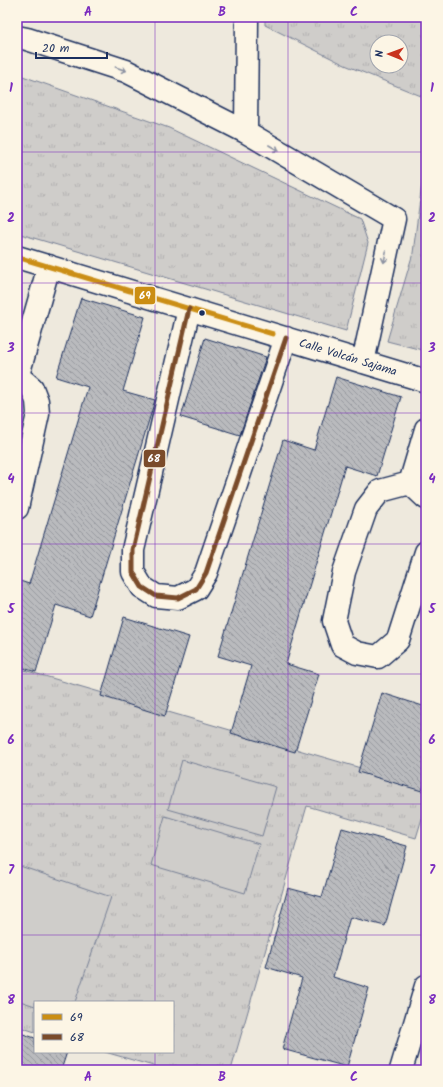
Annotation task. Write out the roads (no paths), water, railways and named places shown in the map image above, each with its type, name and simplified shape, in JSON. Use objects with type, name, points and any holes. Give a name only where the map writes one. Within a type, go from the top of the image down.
[{"type":"street","points":[[246,132],[247,18]]},
{"type":"street","points":[[17,37],[126,71],[246,132],[394,219],[363,362]]},
{"type":"street","name":"Calle Volcán Sajama","points":[[17,257],[426,381]]},
{"type":"street","points":[[17,508],[38,414],[37,401],[32,388],[17,375],[48,266]]},
{"type":"street","points":[[189,309],[133,550],[133,572],[142,587],[156,596],[178,598],[196,589],[206,573],[286,338]]},
{"type":"street","points":[[410,484],[426,429]]},
{"type":"street","points":[[410,484],[426,498]]},
{"type":"street","points":[[410,484],[380,491],[366,509],[344,572],[334,621],[342,645],[357,653],[378,657],[398,640],[426,552]]},
{"type":"street","points":[[401,1070],[426,986]]}]
